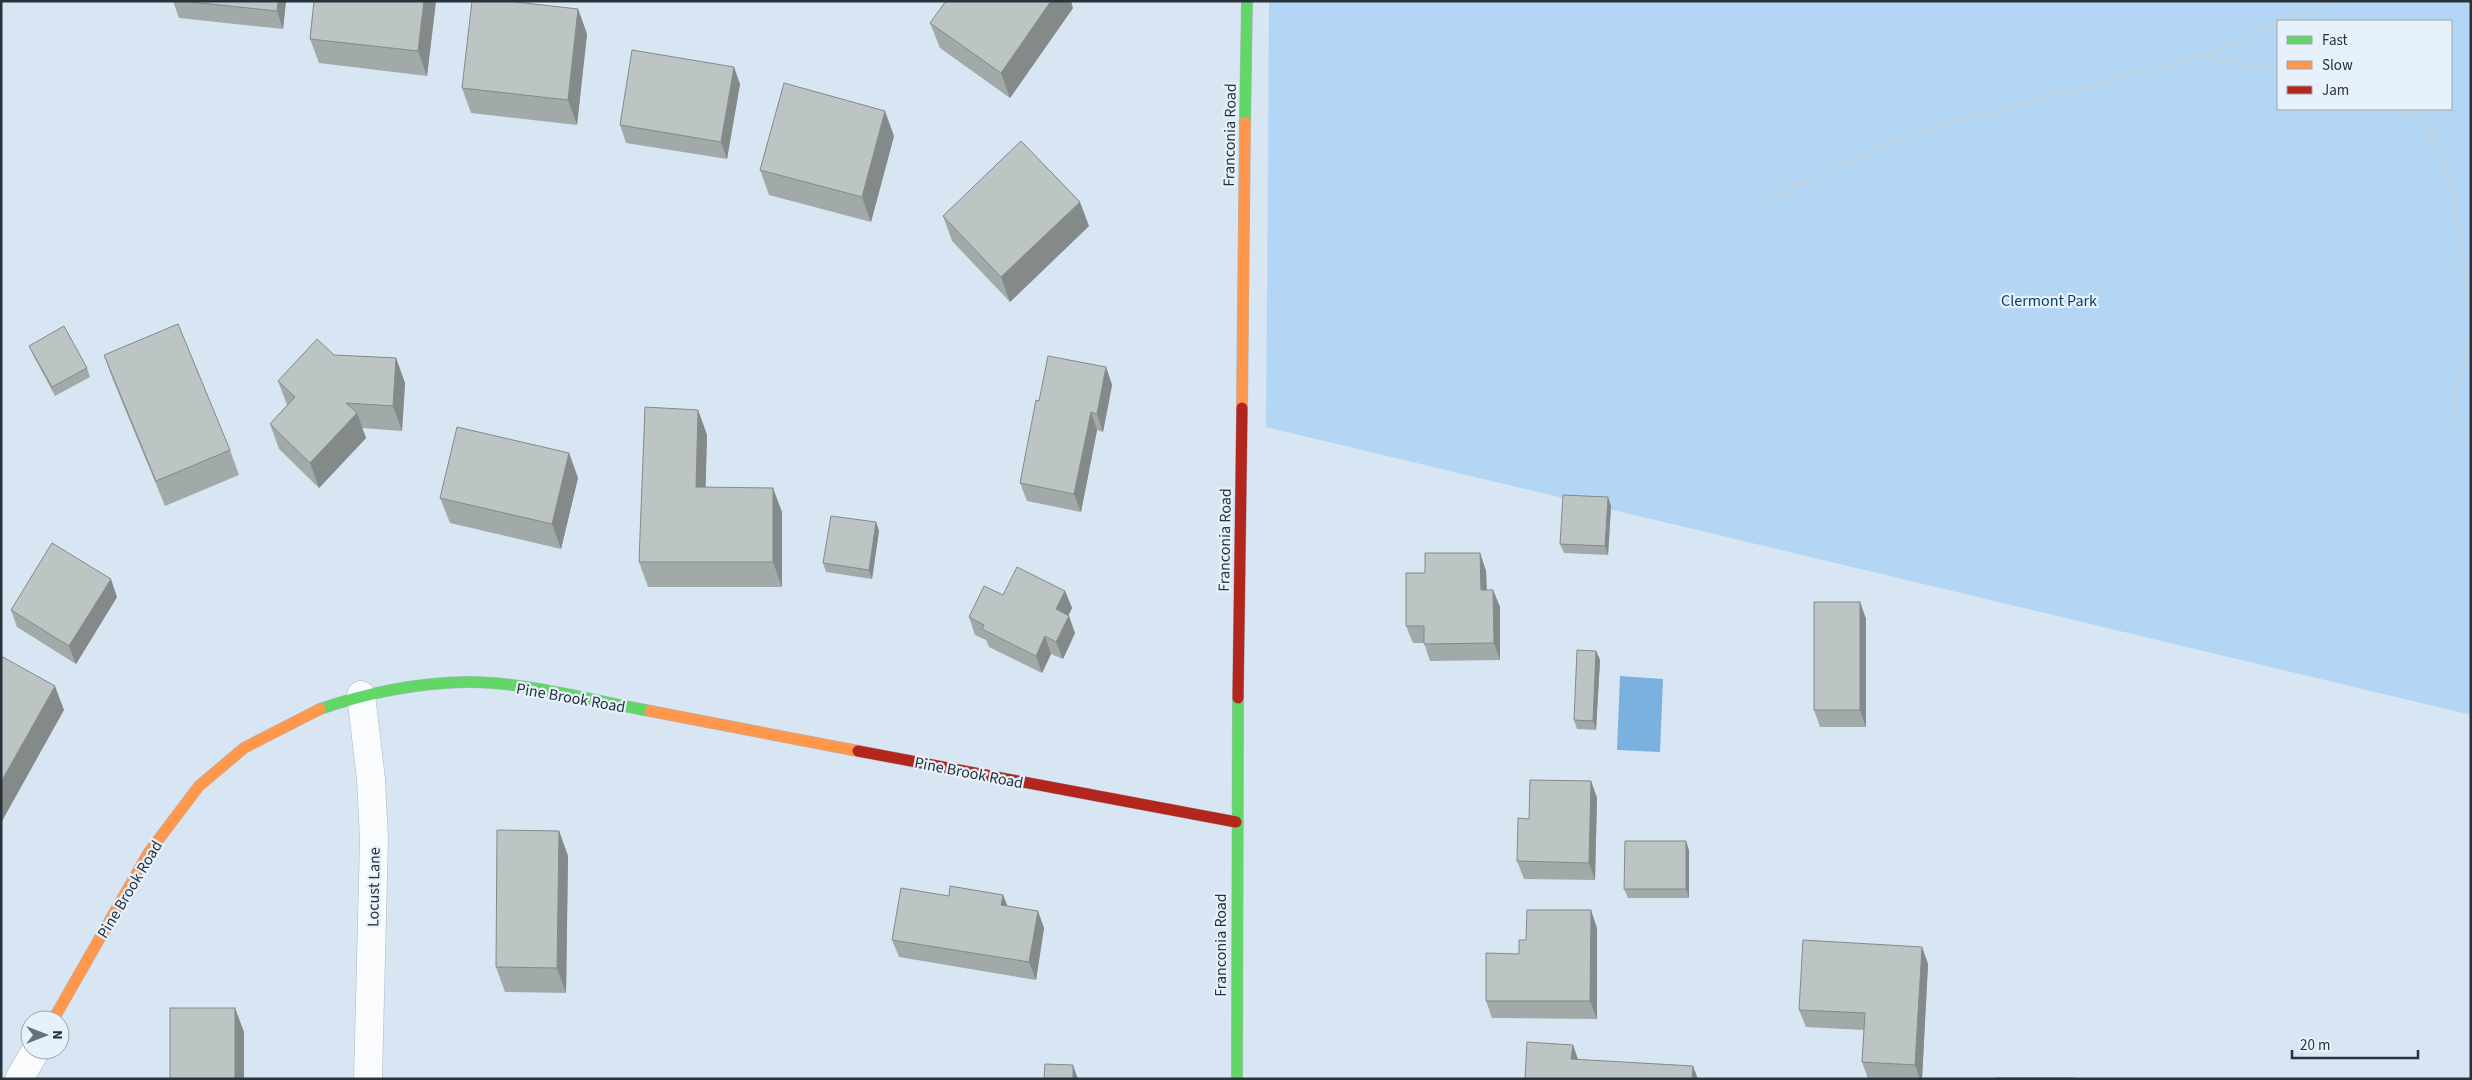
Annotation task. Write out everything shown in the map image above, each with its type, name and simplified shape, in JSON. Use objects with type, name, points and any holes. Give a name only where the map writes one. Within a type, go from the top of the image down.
[{"type":"street","name":"Franconia Road","points":[[1237,1079],[1236,822],[1247,1]]},
{"type":"street","name":"Pine Brook Road","points":[[59,1010],[149,852],[199,786],[244,748],[309,713],[361,695],[414,686],[467,682],[520,687],[1236,822]]},
{"type":"street","name":"Locust Lane","points":[[361,695],[372,779],[374,839],[368,1079]]},
{"type":"street","points":[[19,1079],[30,1060]]},
{"type":"path","points":[[2288,20],[2334,1]]},
{"type":"path","points":[[1760,203],[1901,136],[2201,56],[2277,24]]},
{"type":"path","points":[[2201,56],[2277,72]]},
{"type":"path","points":[[2399,110],[2427,121],[2455,200],[2471,322]]},
{"type":"path","points":[[2471,336],[2453,401],[2458,426],[2471,436]]},
{"type":"green space","name":"Clermont Park","points":[[1269,1],[2471,1],[2471,715],[1266,427]]},
{"type":"shaded area","points":[[1620,676],[1663,679],[1660,752],[1617,750]]},
{"type":"building","points":[[181,1],[278,1],[277,11]]},
{"type":"building","points":[[314,1],[424,1],[418,51],[310,39]]},
{"type":"building","points":[[472,1],[507,1],[578,9],[568,100],[462,88]]},
{"type":"building","points":[[946,1],[1051,1],[1001,73],[930,23]]},
{"type":"building","points":[[632,50],[734,67],[721,142],[620,125]]},
{"type":"building","points":[[784,83],[885,111],[862,197],[760,170]]},
{"type":"building","points":[[1021,141],[1080,202],[1001,277],[943,216]]},
{"type":"building","points":[[178,324],[230,450],[156,481],[104,355]]},
{"type":"building","points":[[64,326],[87,368],[52,387],[29,346]]},
{"type":"building","points":[[317,339],[334,355],[396,358],[393,406],[346,403],[357,413],[310,463],[270,424],[295,397],[278,381]]},
{"type":"building","points":[[1048,356],[1106,367],[1097,414],[1091,412],[1074,494],[1020,483],[1036,400],[1039,401]]},
{"type":"building","points":[[645,407],[698,410],[696,487],[773,488],[773,562],[639,562]]},
{"type":"building","points":[[457,427],[569,453],[552,524],[440,498]]},
{"type":"building","points":[[1563,495],[1608,497],[1605,546],[1560,544]]},
{"type":"building","points":[[831,516],[876,522],[869,570],[823,563]]},
{"type":"building","points":[[52,543],[111,579],[69,646],[11,610]]},
{"type":"building","points":[[1425,553],[1480,553],[1481,590],[1493,590],[1494,643],[1424,644],[1424,626],[1406,626],[1406,573],[1425,573]]},
{"type":"building","points":[[1017,567],[1065,591],[1056,609],[1069,616],[1056,642],[1045,636],[1036,656],[982,629],[984,625],[969,617],[984,586],[1003,595]]},
{"type":"building","points":[[1814,602],[1860,602],[1860,710],[1814,710]]},
{"type":"building","points":[[1577,650],[1596,651],[1593,721],[1574,720]]},
{"type":"building","points":[[1,656],[55,686],[1,782]]},
{"type":"building","points":[[1530,780],[1591,781],[1589,863],[1517,861],[1518,818],[1529,819]]},
{"type":"building","points":[[497,830],[559,831],[557,968],[496,967]]},
{"type":"building","points":[[1625,841],[1686,841],[1686,889],[1624,889]]},
{"type":"building","points":[[950,886],[1003,895],[1001,905],[1038,911],[1029,962],[892,940],[901,888],[949,896]]},
{"type":"building","points":[[1527,910],[1591,910],[1590,1001],[1486,1001],[1486,953],[1519,954],[1519,940],[1526,940]]},
{"type":"building","points":[[1803,940],[1922,947],[1915,1065],[1862,1062],[1865,1013],[1799,1010]]},
{"type":"building","points":[[170,1008],[235,1008],[235,1079],[170,1079]]},
{"type":"building","points":[[1527,1042],[1573,1045],[1571,1059],[1693,1066],[1692,1079],[1525,1079]]},
{"type":"building","points":[[1045,1064],[1073,1065],[1073,1079],[1044,1079]]},
{"type":"building","points":[[2074,1078],[2074,1079],[1996,1079]]},
{"type":"traffic: fast","points":[[1245,122],[1247,1]]},
{"type":"traffic: fast","points":[[320,709],[355,698],[392,690],[428,684],[466,682],[534,688],[650,711]]},
{"type":"traffic: fast","points":[[1237,1079],[1238,698]]},
{"type":"traffic: slow","points":[[1242,408],[1245,122]]},
{"type":"traffic: slow","points":[[59,1010],[149,852],[199,786],[244,748],[320,709]]},
{"type":"traffic: slow","points":[[650,711],[858,751]]},
{"type":"traffic: jam","points":[[1238,698],[1242,408]]},
{"type":"traffic: jam","points":[[858,751],[1236,822]]}]
